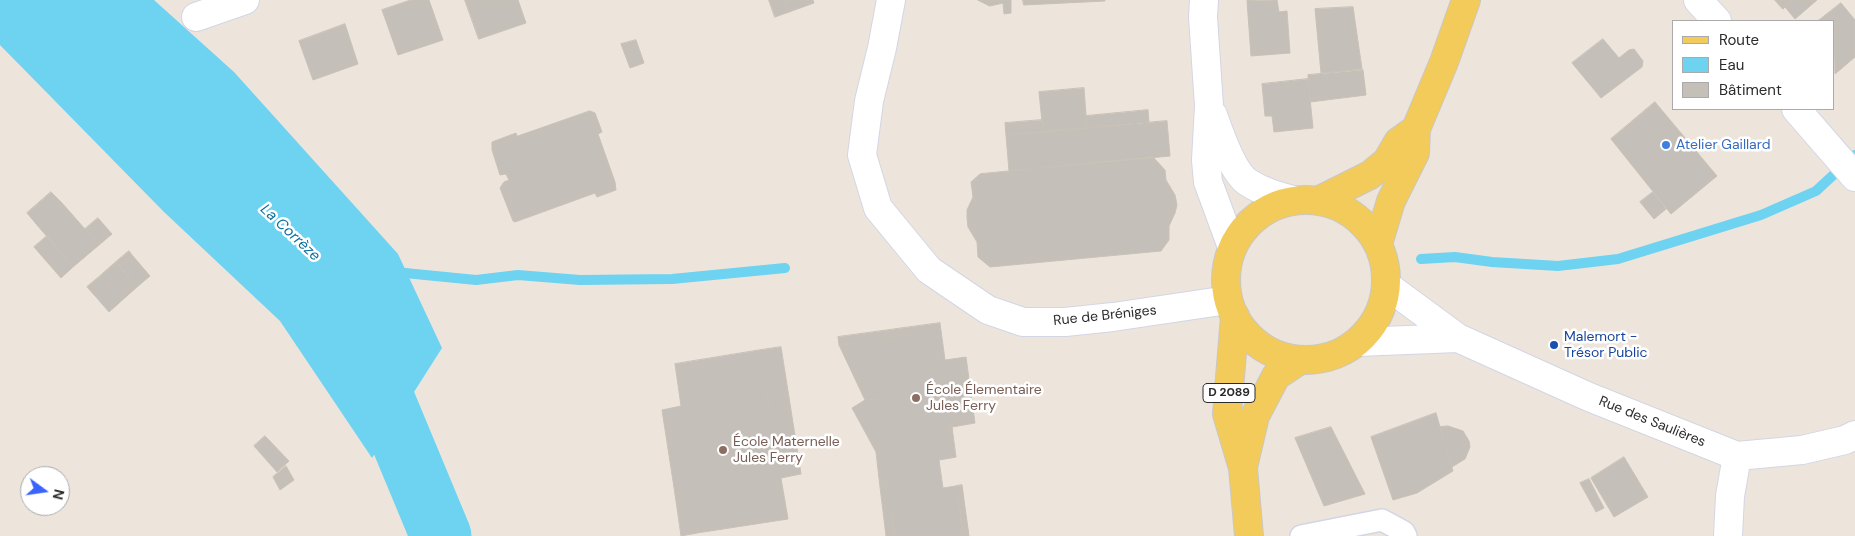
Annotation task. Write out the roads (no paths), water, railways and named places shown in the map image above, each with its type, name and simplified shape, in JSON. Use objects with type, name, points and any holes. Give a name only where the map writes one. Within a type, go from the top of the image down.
[{"type":"main road","points":[[1378,244],[1391,201],[1415,153],[1416,129],[1444,62],[1466,0]]},
{"type":"main road","points":[[1306,200],[1344,208],[1364,224],[1378,244],[1384,264],[1386,284],[1382,306],[1371,326],[1357,342],[1340,353],[1321,359],[1300,360],[1280,356],[1262,347],[1246,334],[1231,308],[1226,282],[1227,264],[1232,247],[1247,225],[1268,208],[1306,200],[1370,175],[1387,161],[1398,142],[1416,129]]},
{"type":"main road","name":"D 2089","points":[[1231,308],[1227,414],[1243,468],[1249,536]]},
{"type":"main road","name":"D 2089","points":[[1243,468],[1255,416],[1276,376],[1300,360]]},
{"type":"street","points":[[196,17],[245,0]]},
{"type":"street","name":"Rue de Bréniges","points":[[891,0],[869,101],[862,155],[878,208],[929,270],[988,310],[1023,322],[1074,322],[1113,317],[1231,308]]},
{"type":"street","points":[[1204,0],[1203,17],[1209,106],[1206,160],[1208,182],[1232,247]]},
{"type":"street","points":[[1698,0],[1716,20]]},
{"type":"street","points":[[1209,106],[1229,157],[1247,182],[1268,193],[1306,200]]},
{"type":"street","points":[[1797,110],[1855,177]]},
{"type":"street","name":"Rue des Saulières","points":[[1386,284],[1458,338],[1589,397],[1737,456],[1802,450],[1855,436]]},
{"type":"street","name":"Rue des Saulières","points":[[1357,342],[1458,338]]},
{"type":"street","points":[[1728,536],[1730,496],[1737,456]]},
{"type":"lane","points":[[1301,536],[1382,520],[1404,532],[1406,536]]},
{"type":"water","points":[[0,0],[154,0],[234,72],[398,254],[442,348],[372,458],[280,321],[164,212],[0,45]]},
{"type":"waterway","points":[[1421,259],[1455,257],[1492,262],[1558,266],[1618,259],[1761,215],[1816,191],[1855,155]]},
{"type":"waterway","points":[[395,272],[476,280],[518,275],[580,280],[672,279],[785,268]]},
{"type":"waterway","name":"La Corrèze","points":[[362,346],[441,536]]},
{"type":"place","name":"Atelier Gaillard","points":[[1666,145]]},
{"type":"place","name":"Malemort - Trésor Public","points":[[1554,345]]},
{"type":"place","name":"École Élementaire Jules Ferry","points":[[916,398]]},
{"type":"place","name":"École Maternelle Jules Ferry","points":[[723,450]]}]
